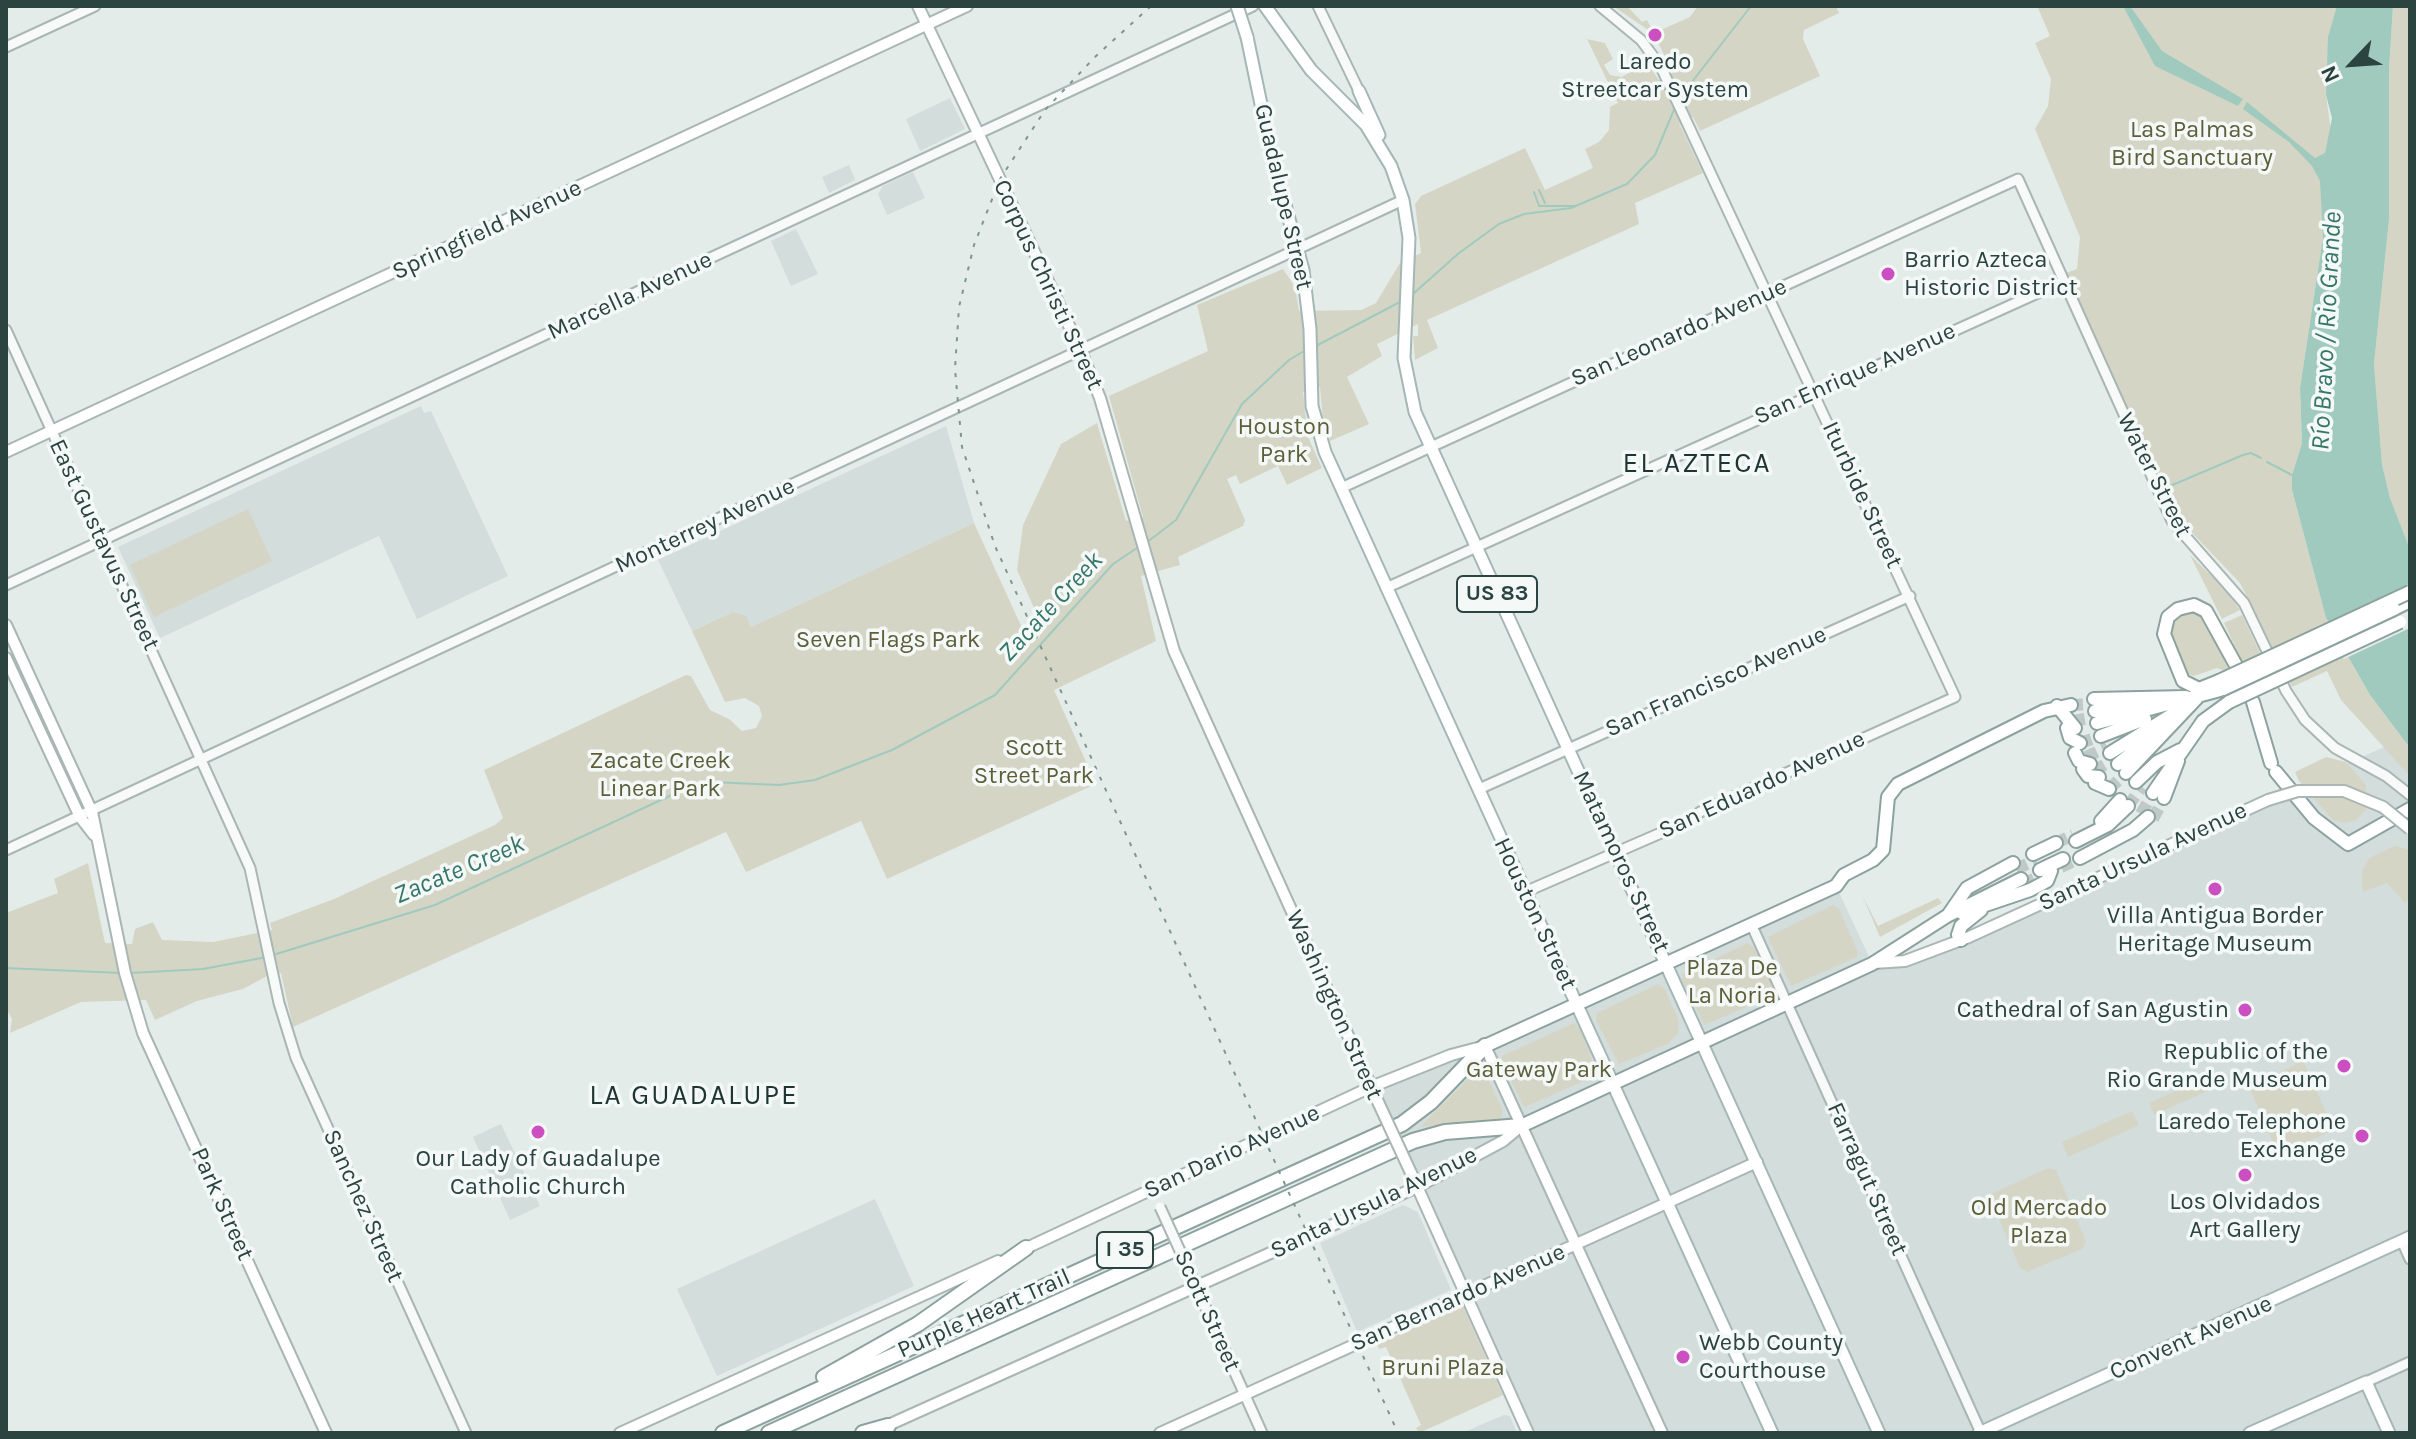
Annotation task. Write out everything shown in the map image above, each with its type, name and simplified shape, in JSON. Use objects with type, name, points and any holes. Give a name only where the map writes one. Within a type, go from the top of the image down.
[{"type":"highway","points":[[2105,738],[2197,698],[2410,592]]},
{"type":"highway","points":[[2238,669],[2206,611],[2194,605],[2178,609],[2168,617],[2164,634],[2183,681],[2199,689],[2221,685],[2410,601]]},
{"type":"highway","points":[[2180,750],[2176,775],[2151,791],[2160,765],[2180,750],[2203,721],[2229,702],[2410,617]]},
{"type":"highway","points":[[2105,738],[2197,698]]},
{"type":"highway","points":[[2105,738],[2197,698]]},
{"type":"highway","points":[[2105,738],[2197,698]]},
{"type":"highway","points":[[2105,738],[2197,698]]},
{"type":"highway","points":[[2253,702],[2274,768],[2314,818],[2348,844],[2410,809]]},
{"type":"highway","name":"San Dario Avenue","points":[[1485,1046],[1836,886],[1844,875],[1873,860],[1883,850],[1888,797],[1898,784],[1953,754],[2081,746]]},
{"type":"highway","points":[[2078,846],[2104,818],[2124,803]]},
{"type":"highway","points":[[2147,817],[2121,836],[2078,846],[2113,836],[2147,817]]},
{"type":"highway","points":[[1947,916],[1985,907],[2044,883],[2049,861]]},
{"type":"highway","points":[[1947,916],[2018,874]]},
{"type":"highway","points":[[1961,940],[1961,926],[1985,907]]},
{"type":"highway","name":"Santa Ursula Avenue","points":[[1521,1126],[1872,964],[1947,916]]},
{"type":"highway","name":"Purple Heart Trail","points":[[723,1433],[1402,1124],[1431,1102],[1485,1046]]},
{"type":"highway","name":"Purple Heart Trail","points":[[769,1433],[1413,1141],[1445,1132],[1521,1126]]},
{"type":"highway","points":[[743,1424],[918,1324],[1026,1248]]},
{"type":"highway","points":[[863,1433],[888,1426]]},
{"type":"main road","name":"Corpus Christi Street","points":[[918,6],[1081,351],[1100,398],[1150,574]]},
{"type":"main road","name":"Springfield Avenue","points":[[6,452],[967,6]]},
{"type":"main road","name":"Guadalupe Street","points":[[1237,6],[1247,37],[1272,157],[1298,251],[1308,311],[1311,391]]},
{"type":"main road","name":"US 83","points":[[1265,6],[1275,25],[1311,70],[1366,125],[1391,166],[1403,200]]},
{"type":"main road","points":[[1359,91],[1391,166]]},
{"type":"main road","name":"Matamoros Street","points":[[1403,200],[1410,258],[1405,330],[1408,387],[1430,446],[1879,1433]]},
{"type":"main road","name":"Houston Street","points":[[1311,391],[1318,433],[1341,488],[1772,1433]]},
{"type":"main road","name":"Washington Street","points":[[1150,574],[1186,680],[1528,1433]]},
{"type":"main road","points":[[6,625],[92,812],[95,836]]},
{"type":"main road","points":[[6,658],[80,817],[95,836]]},
{"type":"main road","name":"Santa Ursula Avenue","points":[[1872,964],[1905,961],[1961,940],[2251,808],[2298,791],[2344,791],[2383,807],[2410,829]]},
{"type":"main road","name":"Park Street","points":[[95,836],[108,879],[133,1004],[326,1433]]},
{"type":"main road","points":[[1485,1046],[1662,1433]]},
{"type":"main road","name":"San Dario Avenue","points":[[620,1433],[1371,1087],[1451,1055],[1485,1046]]},
{"type":"main road","name":"Santa Ursula Avenue","points":[[872,1433],[1417,1187],[1503,1141],[1521,1126]]},
{"type":"main road","name":"San Bernardo Avenue","points":[[1160,1433],[1757,1162]]},
{"type":"main road","name":"Convent Avenue","points":[[1980,1433],[2407,1238]]},
{"type":"main road","points":[[2250,1433],[2366,1382],[2389,1433]]},
{"type":"street","points":[[6,47],[95,6]]},
{"type":"street","name":"Marcella Avenue","points":[[6,585],[1253,6]]},
{"type":"street","points":[[1318,6],[1359,91]]},
{"type":"street","name":"Iturbide Street","points":[[1600,6],[1641,40],[1666,77],[1955,697]]},
{"type":"street","name":"San Leonardo Avenue","points":[[1341,488],[2018,179]]},
{"type":"street","name":"Water Street","points":[[2018,179],[2172,521],[2244,603],[2293,704],[2319,736],[2410,795]]},
{"type":"street","name":"Monterrey Avenue","points":[[6,850],[1403,200]]},
{"type":"street","name":"San Enrique Avenue","points":[[1386,588],[2062,282]]},
{"type":"street","name":"East Gustavus Street","points":[[6,330],[250,868],[265,931]]},
{"type":"street","name":"San Francisco Avenue","points":[[1479,789],[1910,596]]},
{"type":"street","name":"San Eduardo Avenue","points":[[1525,892],[1615,850],[1693,819],[1700,812],[1955,697]]},
{"type":"street","name":"Farragut Street","points":[[1752,926],[1980,1433]]},
{"type":"street","name":"Sanchez Street","points":[[265,931],[286,1030],[301,1070],[466,1433]]},
{"type":"street","name":"Scott Street","points":[[1153,1190],[1262,1433]]},
{"type":"street","points":[[2407,1238],[2410,1259]]},
{"type":"street","points":[[2366,1382],[2410,1362]]},
{"type":"shaded area","points":[[950,98],[965,129],[920,151],[906,119]]},
{"type":"shaded area","points":[[849,165],[855,180],[829,193],[822,177]]},
{"type":"shaded area","points":[[913,172],[925,198],[887,215],[878,194],[883,186]]},
{"type":"shaded area","points":[[796,229],[818,274],[791,286],[771,241]]},
{"type":"shaded area","points":[[421,406],[424,413],[431,411],[508,576],[417,619],[379,536],[160,638],[118,547]]},
{"type":"shaded area","points":[[946,426],[974,523],[751,627],[746,617],[733,612],[692,631],[658,560]]},
{"type":"shaded area","points":[[2402,739],[2410,748],[2410,1433],[1528,1433],[1371,1087],[1836,886],[1872,963],[1905,961]]},
{"type":"shaded area","points":[[501,1124],[540,1206],[510,1220],[473,1137]]},
{"type":"shaded area","points":[[875,1199],[914,1286],[717,1376],[677,1289]]},
{"type":"shaded area","points":[[1403,1205],[1418,1212],[1451,1290],[1357,1332],[1320,1243]]},
{"type":"shaded area","points":[[1504,1415],[1510,1416],[1517,1433],[1462,1433]]},
{"type":"green space","name":"Zacate Creek Linear Park","points":[[1613,6],[1627,6],[1642,22],[1647,20],[1654,33],[1690,17],[1698,6],[1836,6],[1839,13],[1804,30],[1803,39],[1820,76],[1700,131],[1693,117],[1679,123],[1703,173],[1635,203],[1639,224],[1427,320],[1438,348],[1415,360],[1413,336],[1418,336],[1418,324],[1377,344],[1382,356],[1347,377],[1369,424],[1330,441],[1323,420],[1320,387],[1303,392],[1308,437],[1322,468],[1287,485],[1278,466],[1240,484],[1236,475],[1227,479],[1245,520],[1243,526],[1178,557],[1180,565],[1141,576],[1156,641],[1054,690],[1096,784],[887,879],[861,821],[746,872],[726,832],[293,1027],[281,973],[267,976],[243,989],[197,1001],[155,1020],[146,1000],[81,1002],[10,1033],[12,1019],[6,1009],[6,913],[58,893],[54,879],[88,863],[105,943],[132,944],[135,929],[153,922],[162,940],[213,942],[272,930],[270,923],[334,899],[495,825],[503,818],[484,770],[686,675],[691,676],[710,710],[729,719],[742,731],[756,728],[762,716],[759,706],[745,698],[725,702],[692,631],[733,612],[746,616],[751,627],[974,523],[1028,641],[1039,638],[1043,628],[1017,570],[1023,525],[1061,444],[1097,423],[1126,521],[1143,517],[1109,396],[1208,351],[1197,305],[1283,269],[1295,287],[1299,311],[1361,310],[1376,303],[1400,263],[1421,253],[1415,204],[1421,196],[1525,148],[1545,190],[1593,168],[1585,149],[1599,142],[1609,130],[1610,107],[1618,103],[1587,39],[1605,43],[1613,59],[1604,65],[1610,75],[1622,77],[1646,62],[1659,80],[1673,73],[1654,34]]},
{"type":"green space","name":"Las Palmas Bird Sanctuary","points":[[2337,6],[2326,95],[2331,132],[2323,237],[2300,388],[2302,443],[2292,475],[2292,490],[2326,618],[2370,695],[2410,748],[2410,776],[2341,700],[2327,671],[2292,687],[2240,583],[2179,519],[2156,474],[2066,273],[2077,269],[2080,237],[2035,129],[2048,106],[2051,79],[2035,43],[2050,36],[2038,8]]},
{"type":"green space","points":[[2393,6],[2410,6],[2410,549],[2390,498],[2382,464],[2374,364],[2389,220],[2389,70]]},
{"type":"green space","points":[[248,509],[272,561],[154,617],[130,565]]},
{"type":"green space","points":[[2190,555],[2228,592],[2240,610],[2222,619]]},
{"type":"green space","points":[[2195,611],[2206,617],[2230,673],[2217,668],[2194,676],[2188,674],[2179,660],[2169,628],[2179,614]]},
{"type":"green space","points":[[2242,615],[2262,657],[2244,666],[2224,623]]},
{"type":"green space","points":[[2326,757],[2346,762],[2366,785],[2366,809],[2356,820],[2345,823],[2333,820],[2299,781],[2295,772]]},
{"type":"green space","points":[[2395,846],[2410,850],[2410,899],[2405,903],[2387,883],[2363,892],[2362,887],[2362,871],[2369,858]]},
{"type":"green space","points":[[1862,895],[1878,926],[1938,898],[1942,903],[1880,937]]},
{"type":"green space","points":[[1833,905],[1839,909],[1858,952],[1857,957],[1791,986],[1768,937]]},
{"type":"green space","name":"Plaza De La Noria","points":[[1748,943],[1755,949],[1773,988],[1772,996],[1704,1025],[1682,981],[1682,974]]},
{"type":"green space","name":"Gateway Park","points":[[1658,984],[1664,988],[1679,1021],[1678,1033],[1668,1044],[1619,1064],[1596,1020],[1597,1013]]},
{"type":"green space","name":"Gateway Park","points":[[1574,1023],[1580,1029],[1598,1075],[1524,1107],[1502,1063],[1502,1056]]},
{"type":"green space","points":[[2303,1061],[2334,1130],[2281,1153],[2275,1147],[2249,1087]]},
{"type":"green space","points":[[2220,1071],[2225,1083],[2154,1115],[2149,1103]]},
{"type":"green space","name":"Gateway Park","points":[[1474,1073],[1488,1079],[1503,1111],[1501,1118],[1420,1127]]},
{"type":"green space","points":[[2132,1111],[2139,1125],[2068,1157],[2062,1142]]},
{"type":"green space","name":"Old Mercado Plaza","points":[[2048,1168],[2056,1170],[2086,1242],[2082,1249],[2027,1272],[2020,1268],[1989,1195]]},
{"type":"green space","name":"Bruni Plaza","points":[[1463,1306],[1503,1395],[1419,1433],[1416,1428],[1421,1425],[1386,1347],[1379,1349],[1377,1344]]},
{"type":"water","points":[[2123,6],[2130,6],[2162,51],[2243,99],[2238,106],[2155,66]]},
{"type":"water","name":"Río Bravo / Rio Grande","points":[[2337,6],[2393,6],[2389,70],[2389,220],[2374,364],[2382,464],[2390,498],[2410,549],[2410,748],[2370,695],[2326,618],[2292,490],[2292,475],[2302,443],[2300,388],[2323,237],[2320,181],[2312,166],[2289,142],[2243,109],[2247,102],[2315,158],[2325,153],[2332,118],[2326,95],[2328,37]]},
{"type":"pier","points":[[2410,589],[2410,628],[2344,659],[2327,628]]},
{"type":"waterway","name":"Zacate Creek","points":[[1681,96],[1751,6]]},
{"type":"waterway","name":"Zacate Creek","points":[[1413,294],[1459,253],[1499,224],[1524,214],[1571,208],[1627,184],[1655,155],[1676,105]]},
{"type":"waterway","points":[[1539,190],[1545,203]]},
{"type":"waterway","points":[[1534,192],[1539,206],[1575,206]]},
{"type":"waterway","name":"Zacate Creek","points":[[1314,347],[1400,302]]},
{"type":"waterway","name":"Zacate Creek","points":[[1146,543],[1176,520],[1242,404],[1289,360],[1304,351]]},
{"type":"waterway","points":[[2170,486],[2243,455],[2251,453],[2261,458]]},
{"type":"waterway","points":[[2267,462],[2292,475]]},
{"type":"waterway","name":"Zacate Creek","points":[[273,955],[435,905],[691,786],[711,782],[779,785],[815,780],[892,750],[995,695],[1113,564],[1140,546]]},
{"type":"waterway","name":"Zacate Creek","points":[[131,973],[203,969],[267,957]]},
{"type":"waterway","name":"Zacate Creek","points":[[6,968],[121,973]]},
{"type":"tunnel","points":[[2071,705],[2094,704]]},
{"type":"tunnel","points":[[2073,721],[2096,717]]},
{"type":"tunnel","points":[[2080,743],[2101,736]]},
{"type":"tunnel","points":[[2086,757],[2107,747]]},
{"type":"tunnel","points":[[2094,771],[2114,759]]},
{"type":"tunnel","points":[[2109,789],[2126,773]]},
{"type":"tunnel","points":[[2128,806],[2142,787]]},
{"type":"tunnel","points":[[2141,814],[2153,793]]},
{"type":"tunnel","points":[[2153,819],[2164,798]]},
{"type":"tunnel","points":[[2056,843],[2073,835]]},
{"type":"tunnel","points":[[2061,867],[2080,858]]},
{"type":"tunnel","points":[[2016,869],[2036,860]]},
{"type":"tunnel","points":[[2023,884],[2043,875]]},
{"type":"railway","points":[[1151,6],[1096,56],[1045,110],[1000,179],[974,245],[959,307],[955,369],[962,447],[995,546],[1398,1433]]},
{"type":"place","name":"Laredo Streetcar System","points":[[1655,35]]},
{"type":"place","name":"Barrio Azteca Historic District","points":[[1888,274]]},
{"type":"place","name":"Villa Antigua Border Heritage Museum","points":[[2215,889]]},
{"type":"place","name":"Cathedral of San Agustin","points":[[2245,1010]]},
{"type":"place","name":"Republic of the Rio Grande Museum","points":[[2344,1066]]},
{"type":"place","name":"Our Lady of Guadalupe Catholic Church","points":[[538,1132]]},
{"type":"place","name":"Laredo Telephone Exchange","points":[[2362,1136]]},
{"type":"place","name":"Los Olvidados Art Gallery","points":[[2245,1175]]},
{"type":"place","name":"Webb County Courthouse","points":[[1683,1357]]},
{"type":"district","name":"EL AZTECA","points":[[1697,464]]},
{"type":"district","name":"LA GUADALUPE","points":[[694,1096]]},
{"type":"park label","name":"Houston Park","points":[[1284,441]]},
{"type":"park label","name":"Seven Flags Park","points":[[888,640]]},
{"type":"park label","name":"Scott Street Park","points":[[1034,762]]}]
